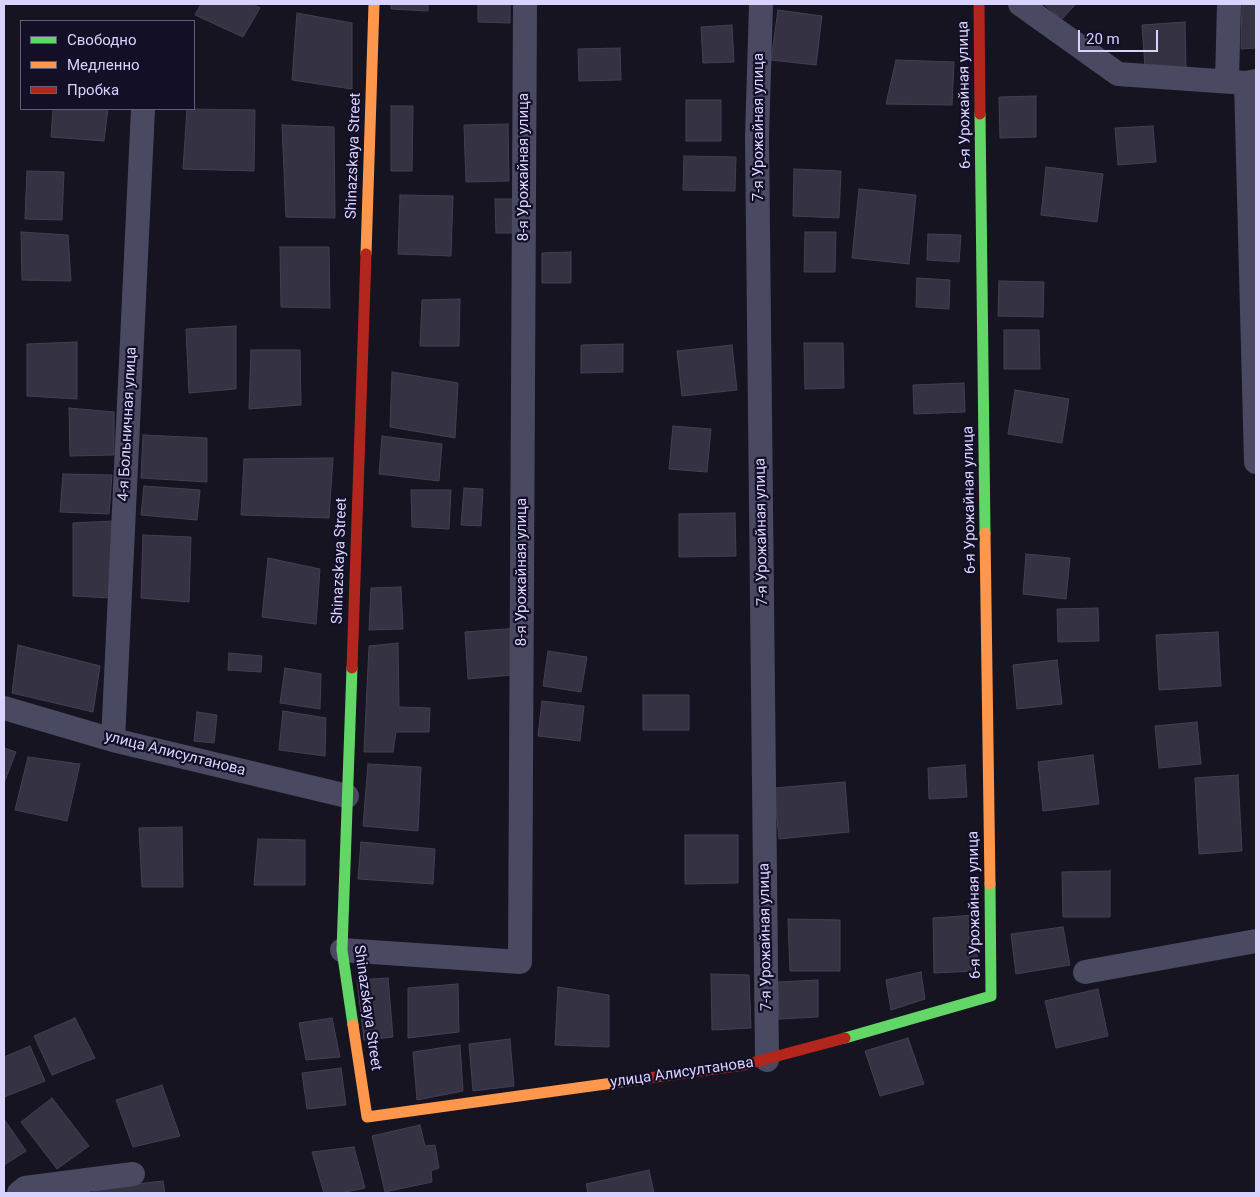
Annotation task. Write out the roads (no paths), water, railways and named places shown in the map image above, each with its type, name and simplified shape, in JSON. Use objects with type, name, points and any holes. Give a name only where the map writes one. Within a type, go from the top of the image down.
[{"type":"street","name":"Shinazskaya Street","points":[[367,1117],[342,950],[374,4]]},
{"type":"street","name":"8-я Урожайная улица","points":[[342,950],[520,962],[525,4]]},
{"type":"street","name":"7-я Урожайная улица","points":[[760,4],[757,137],[767,1060]]},
{"type":"street","name":"6-я Урожайная улица","points":[[979,4],[991,996]]},
{"type":"street","points":[[1020,4],[1118,74],[1243,82]]},
{"type":"street","points":[[1229,4],[1243,82],[1256,462]]},
{"type":"street","name":"4-я Больничная улица","points":[[113,740],[143,110]]},
{"type":"street","name":"улица Алисултанова","points":[[4,708],[113,740],[347,796]]},
{"type":"street","points":[[1085,972],[1256,941]]},
{"type":"street","name":"улица Алисултанова","points":[[367,1117],[744,1065],[991,996]]},
{"type":"street","points":[[19,1193],[25,1188],[133,1174]]}]
